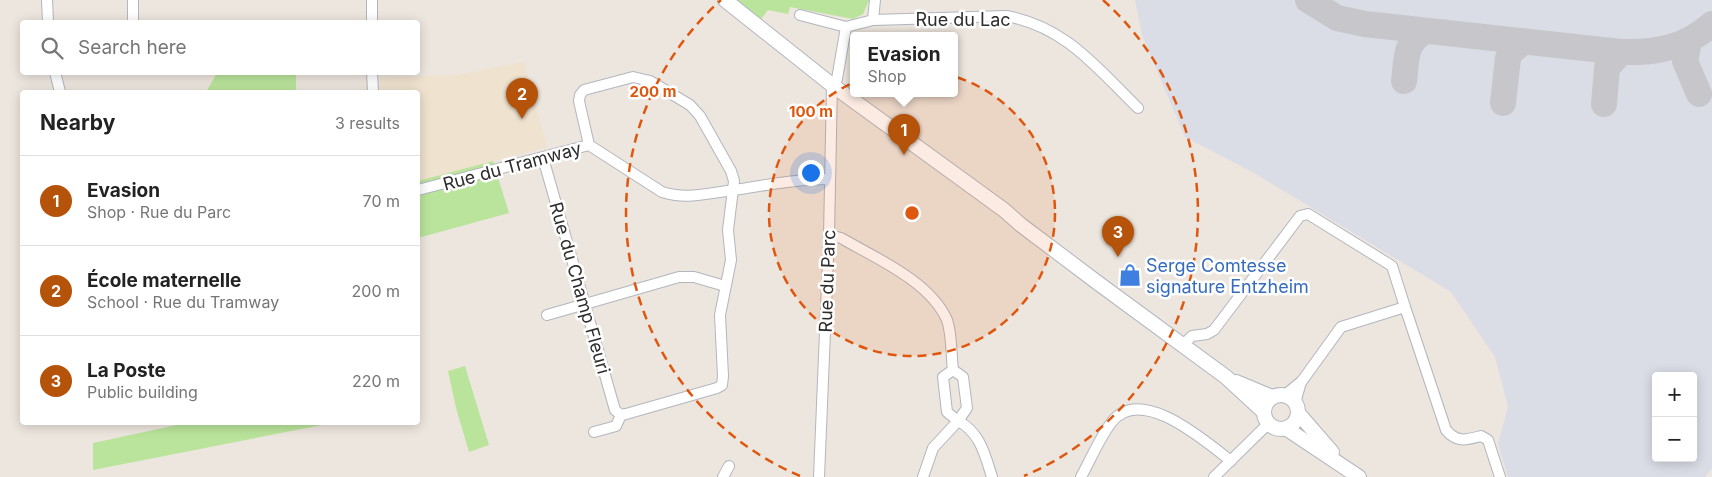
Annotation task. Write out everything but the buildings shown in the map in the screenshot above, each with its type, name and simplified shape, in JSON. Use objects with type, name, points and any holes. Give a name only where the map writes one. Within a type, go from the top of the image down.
[{"type":"main road","points":[[725,0],[832,85],[871,111],[1182,346],[1226,377],[1276,429],[1287,429],[1359,477]]},
{"type":"main road","points":[[1226,377],[1288,402],[1342,464]]},
{"type":"main road","points":[[1266,418],[1265,406],[1288,402]]},
{"type":"main road","points":[[1287,429],[1295,423],[1288,402]]},
{"type":"street","points":[[47,0],[48,20]]},
{"type":"street","points":[[133,0],[133,20]]},
{"type":"street","points":[[372,0],[372,20]]},
{"type":"street","points":[[873,20],[875,0]]},
{"type":"street","name":"Rue du Lac","points":[[800,15],[846,27],[873,20],[1006,16],[1026,20],[1058,34],[1082,53],[1138,108]]},
{"type":"street","points":[[832,85],[837,79],[846,27]]},
{"type":"street","points":[[56,75],[60,90]]},
{"type":"street","points":[[372,75],[373,90]]},
{"type":"street","points":[[589,145],[579,101],[580,95],[584,90],[633,77],[641,77],[690,105],[700,116],[731,170],[734,180],[728,230],[732,260],[720,315],[722,385],[621,415],[616,426],[594,432]]},
{"type":"street","name":"Rue du Parc","points":[[819,477],[829,235],[832,85]]},
{"type":"street","name":"Rue du Tramway","points":[[420,189],[589,145],[662,192],[674,196],[688,197],[830,179]]},
{"type":"street","name":"Rue du Champ Fleuri","points":[[544,158],[615,410],[621,415]]},
{"type":"street","points":[[1182,346],[1192,336],[1207,334],[1214,330],[1300,216],[1308,214],[1392,266],[1446,430],[1452,437],[1459,440],[1481,436],[1488,440],[1500,477]]},
{"type":"street","points":[[829,235],[841,238],[923,287],[939,305],[948,322],[953,370],[963,377],[967,408],[934,448],[923,477]]},
{"type":"street","points":[[546,315],[679,277],[694,277],[725,286]]},
{"type":"street","points":[[1288,402],[1341,327],[1405,307]]},
{"type":"street","points":[[953,370],[943,378],[947,412],[958,421],[971,427],[984,452],[992,477]]},
{"type":"street","points":[[1081,477],[1112,421],[1123,413],[1133,410],[1144,410],[1169,417],[1231,461]]},
{"type":"street","points":[[1214,477],[1231,461],[1266,418]]},
{"type":"street","points":[[723,477],[729,466]]},
{"type":"shaded area","points":[[1135,0],[1712,0],[1712,468],[1705,477],[1508,477],[1498,444],[1508,407],[1495,357],[1451,292],[1252,172],[1185,137],[1142,35]]},
{"type":"shaded area","points":[[524,62],[547,147],[420,180],[420,90],[380,90],[380,78],[457,75]]},
{"type":"green space","points":[[731,0],[869,0],[863,14],[853,19],[790,7],[788,14],[768,10],[759,22]]},
{"type":"green space","points":[[216,75],[296,75],[296,90],[207,90]]},
{"type":"green space","points":[[493,161],[509,213],[420,237],[420,180]]},
{"type":"green space","points":[[465,366],[489,445],[469,452],[456,408],[448,371]]},
{"type":"green space","points":[[177,425],[322,425],[93,470],[93,443]]},
{"type":"taxiway","points":[[1308,0],[1337,18],[1365,24],[1621,52],[1658,50],[1680,44],[1691,39],[1712,24]]},
{"type":"taxiway","points":[[1404,81],[1406,58],[1410,46],[1425,31]]},
{"type":"taxiway","points":[[1689,41],[1685,61],[1699,94]]},
{"type":"taxiway","points":[[1503,103],[1508,58],[1511,52],[1523,42]]},
{"type":"taxiway","points":[[1604,104],[1607,68],[1621,52]]},
{"type":"place","name":"École maternelle","points":[[522,119]]},
{"type":"place","name":"Evasion","points":[[904,155]]},
{"type":"place","name":"La Poste","points":[[1118,257]]},
{"type":"place","name":"Serge Comtesse signature Entzheim","points":[[1130,275]]}]
